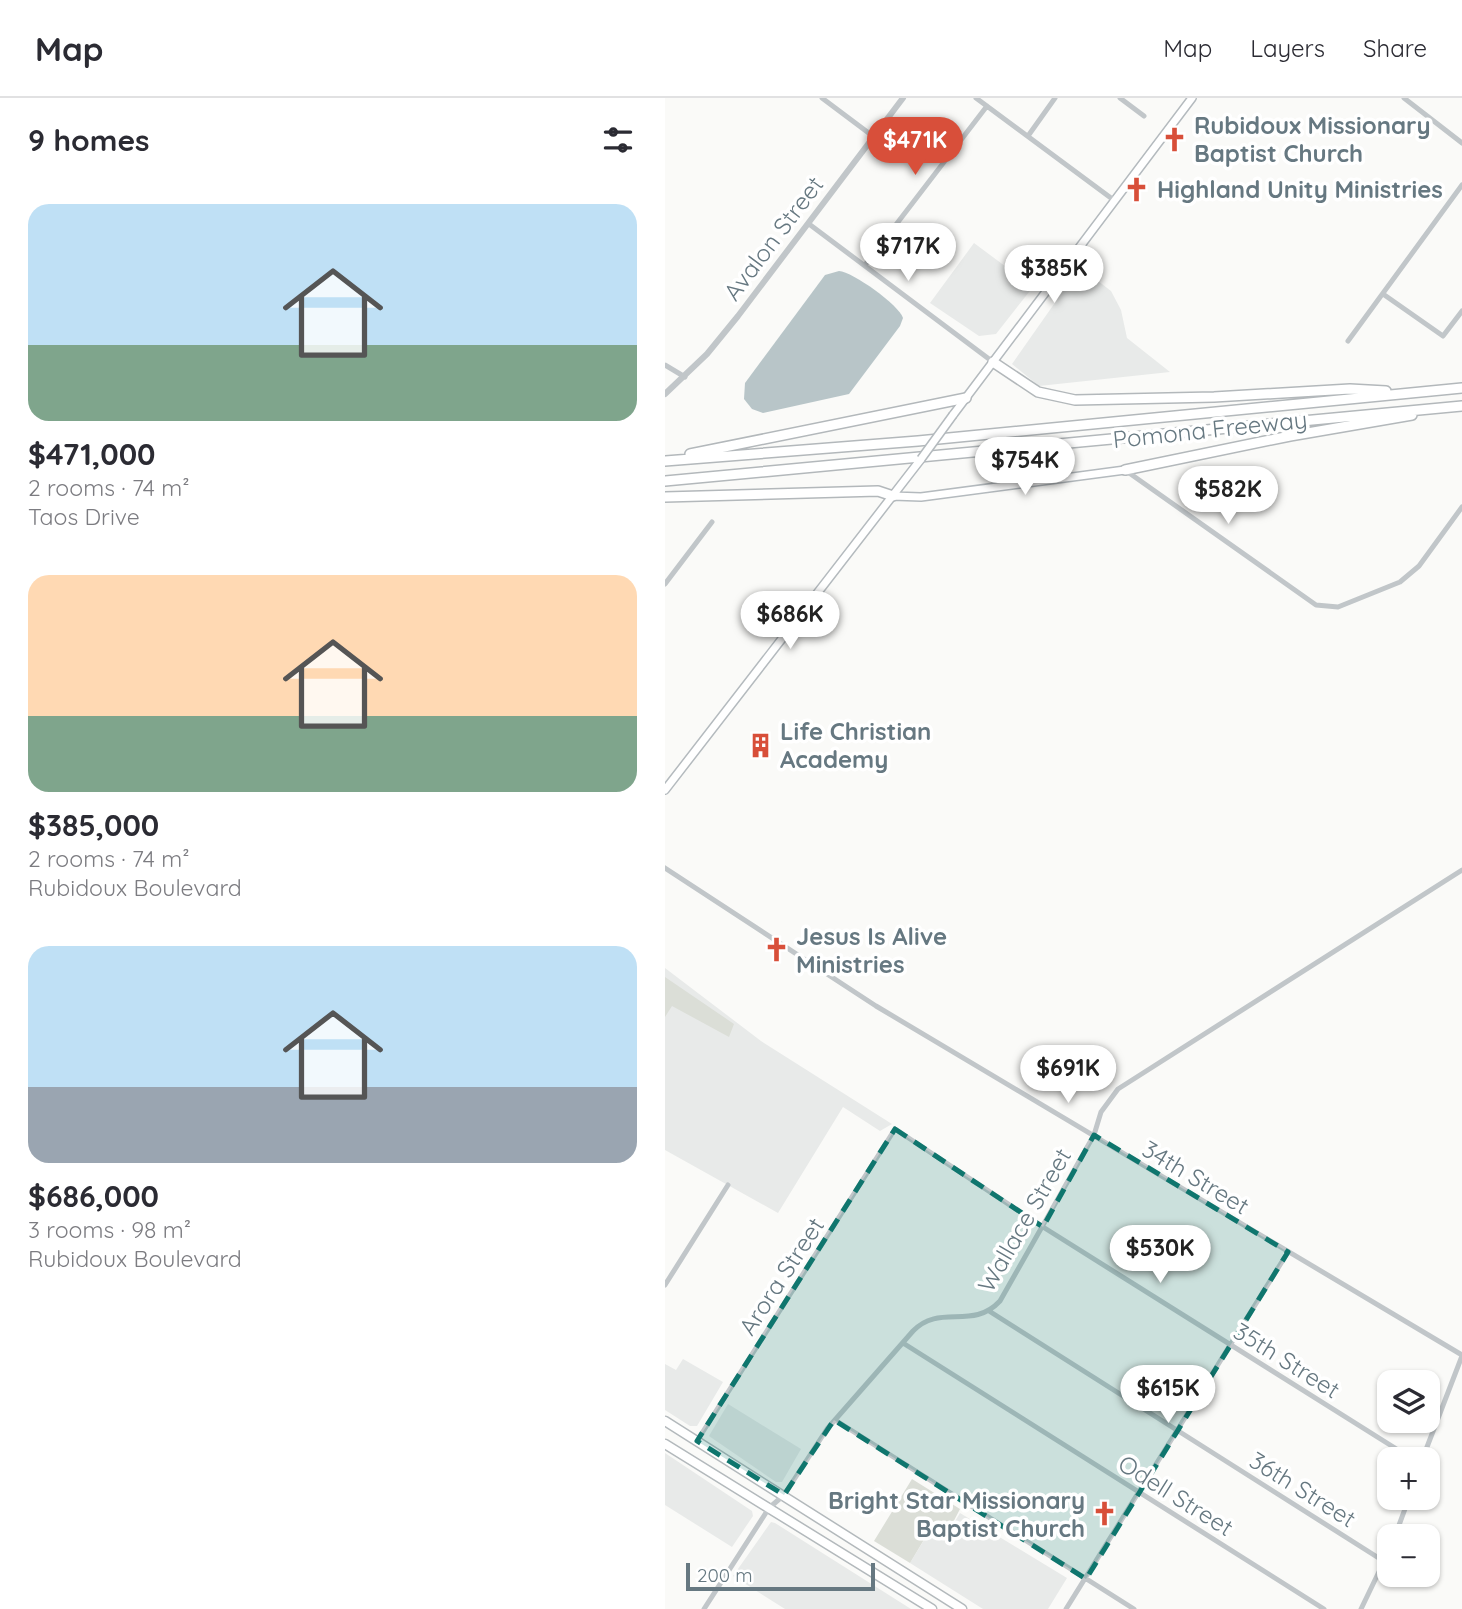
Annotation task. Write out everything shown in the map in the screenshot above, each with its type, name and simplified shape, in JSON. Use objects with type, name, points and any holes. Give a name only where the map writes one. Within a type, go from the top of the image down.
[{"type":"highway","points":[[993,362],[1038,392],[1075,400],[1214,397],[1350,389],[1412,392]]},
{"type":"highway","name":"Pomona Freeway","points":[[665,460],[918,441],[1462,388]]},
{"type":"highway","points":[[665,460],[966,398]]},
{"type":"highway","points":[[1125,470],[1290,436],[1462,406]]},
{"type":"highway","name":"Pomona Freeway","points":[[665,481],[1462,406]]},
{"type":"highway","points":[[665,497],[879,491],[893,496]]},
{"type":"main road","points":[[665,789],[907,478],[1192,98]]},
{"type":"main road","points":[[893,496],[921,497],[1125,470]]},
{"type":"main road","points":[[665,1421],[962,1609]]},
{"type":"main road","points":[[665,1444],[932,1609]]},
{"type":"street","points":[[822,98],[874,137]]},
{"type":"street","name":"Avalon Street","points":[[665,394],[685,377],[739,316],[902,98]]},
{"type":"street","points":[[976,98],[1115,201]]},
{"type":"street","points":[[1028,136],[1055,98]]},
{"type":"street","points":[[1120,98],[1144,116]]},
{"type":"street","points":[[1403,98],[1462,143]]},
{"type":"street","points":[[865,265],[987,106]]},
{"type":"street","points":[[1348,341],[1462,185]]},
{"type":"street","points":[[809,224],[993,362]]},
{"type":"street","points":[[1383,294],[1443,336],[1462,311]]},
{"type":"street","points":[[665,365],[685,377]]},
{"type":"street","points":[[1125,470],[1316,605],[1338,607],[1399,582],[1419,566],[1462,507]]},
{"type":"street","points":[[665,584],[712,523]]},
{"type":"street","name":"34th Street","points":[[665,869],[876,1006],[1462,1356]]},
{"type":"street","name":"Wallace Street","points":[[704,1609],[769,1508],[784,1495],[835,1420],[903,1343],[927,1321],[940,1317],[970,1318],[989,1311],[1000,1301],[1094,1135],[1101,1112],[1124,1084],[1462,870]]},
{"type":"street","name":"35th Street","points":[[895,1129],[1043,1227],[1393,1447]]},
{"type":"street","name":"Arora Street","points":[[697,1441],[895,1129]]},
{"type":"street","points":[[665,1285],[728,1185]]},
{"type":"street","points":[[1066,1609],[1179,1432],[1288,1252]]},
{"type":"street","name":"36th Street","points":[[989,1311],[1377,1557]]},
{"type":"street","name":"Odell Street","points":[[903,1343],[1324,1609]]},
{"type":"street","points":[[1427,1447],[1462,1356]]},
{"type":"street","points":[[835,1420],[1134,1609]]},
{"type":"street","points":[[1361,1609],[1377,1578]]},
{"type":"highlighted area","points":[[895,1129],[1043,1227],[1094,1135],[1288,1252],[1086,1579],[834,1420],[784,1495],[697,1441]]},
{"type":"shaded area","points":[[974,243],[1033,287],[996,334],[979,336],[930,303]]},
{"type":"shaded area","points":[[1080,267],[1111,291],[1121,310],[1127,338],[1170,372],[1039,386],[1012,364]]},
{"type":"shaded area","points":[[839,271],[864,283],[893,305],[903,318],[900,326],[849,394],[763,413],[752,409],[744,399],[745,383],[825,275]]},
{"type":"shaded area","points":[[665,968],[761,1041],[892,1124],[880,1131],[843,1107],[778,1213],[665,1150]]},
{"type":"shaded area","points":[[665,977],[734,1024],[729,1037],[672,1006],[665,1017]]},
{"type":"shaded area","points":[[683,1359],[723,1382],[697,1426],[690,1426],[665,1410],[665,1364],[676,1370]]},
{"type":"shaded area","points":[[728,1404],[801,1449],[782,1482],[776,1482],[709,1436]]},
{"type":"shaded area","points":[[665,1453],[752,1511],[753,1516],[732,1547],[665,1505]]},
{"type":"shaded area","points":[[912,1479],[960,1509],[946,1536],[931,1528],[910,1563],[874,1541]]},
{"type":"shaded area","points":[[960,1513],[1067,1578],[1048,1609],[983,1609],[910,1563],[932,1527],[946,1536]]},
{"type":"shaded area","points":[[771,1522],[911,1609],[785,1609],[733,1576]]},
{"type":"place","name":"Rubidoux Missionary Baptist Church","points":[[1174,139]]},
{"type":"place","name":"Highland Unity Ministries","points":[[1137,189]]},
{"type":"place","name":"Life Christian Academy","points":[[760,745]]},
{"type":"place","name":"Jesus Is Alive Ministries","points":[[776,950]]},
{"type":"place","name":"Bright Star Missionary Baptist Church","points":[[1105,1514]]}]
